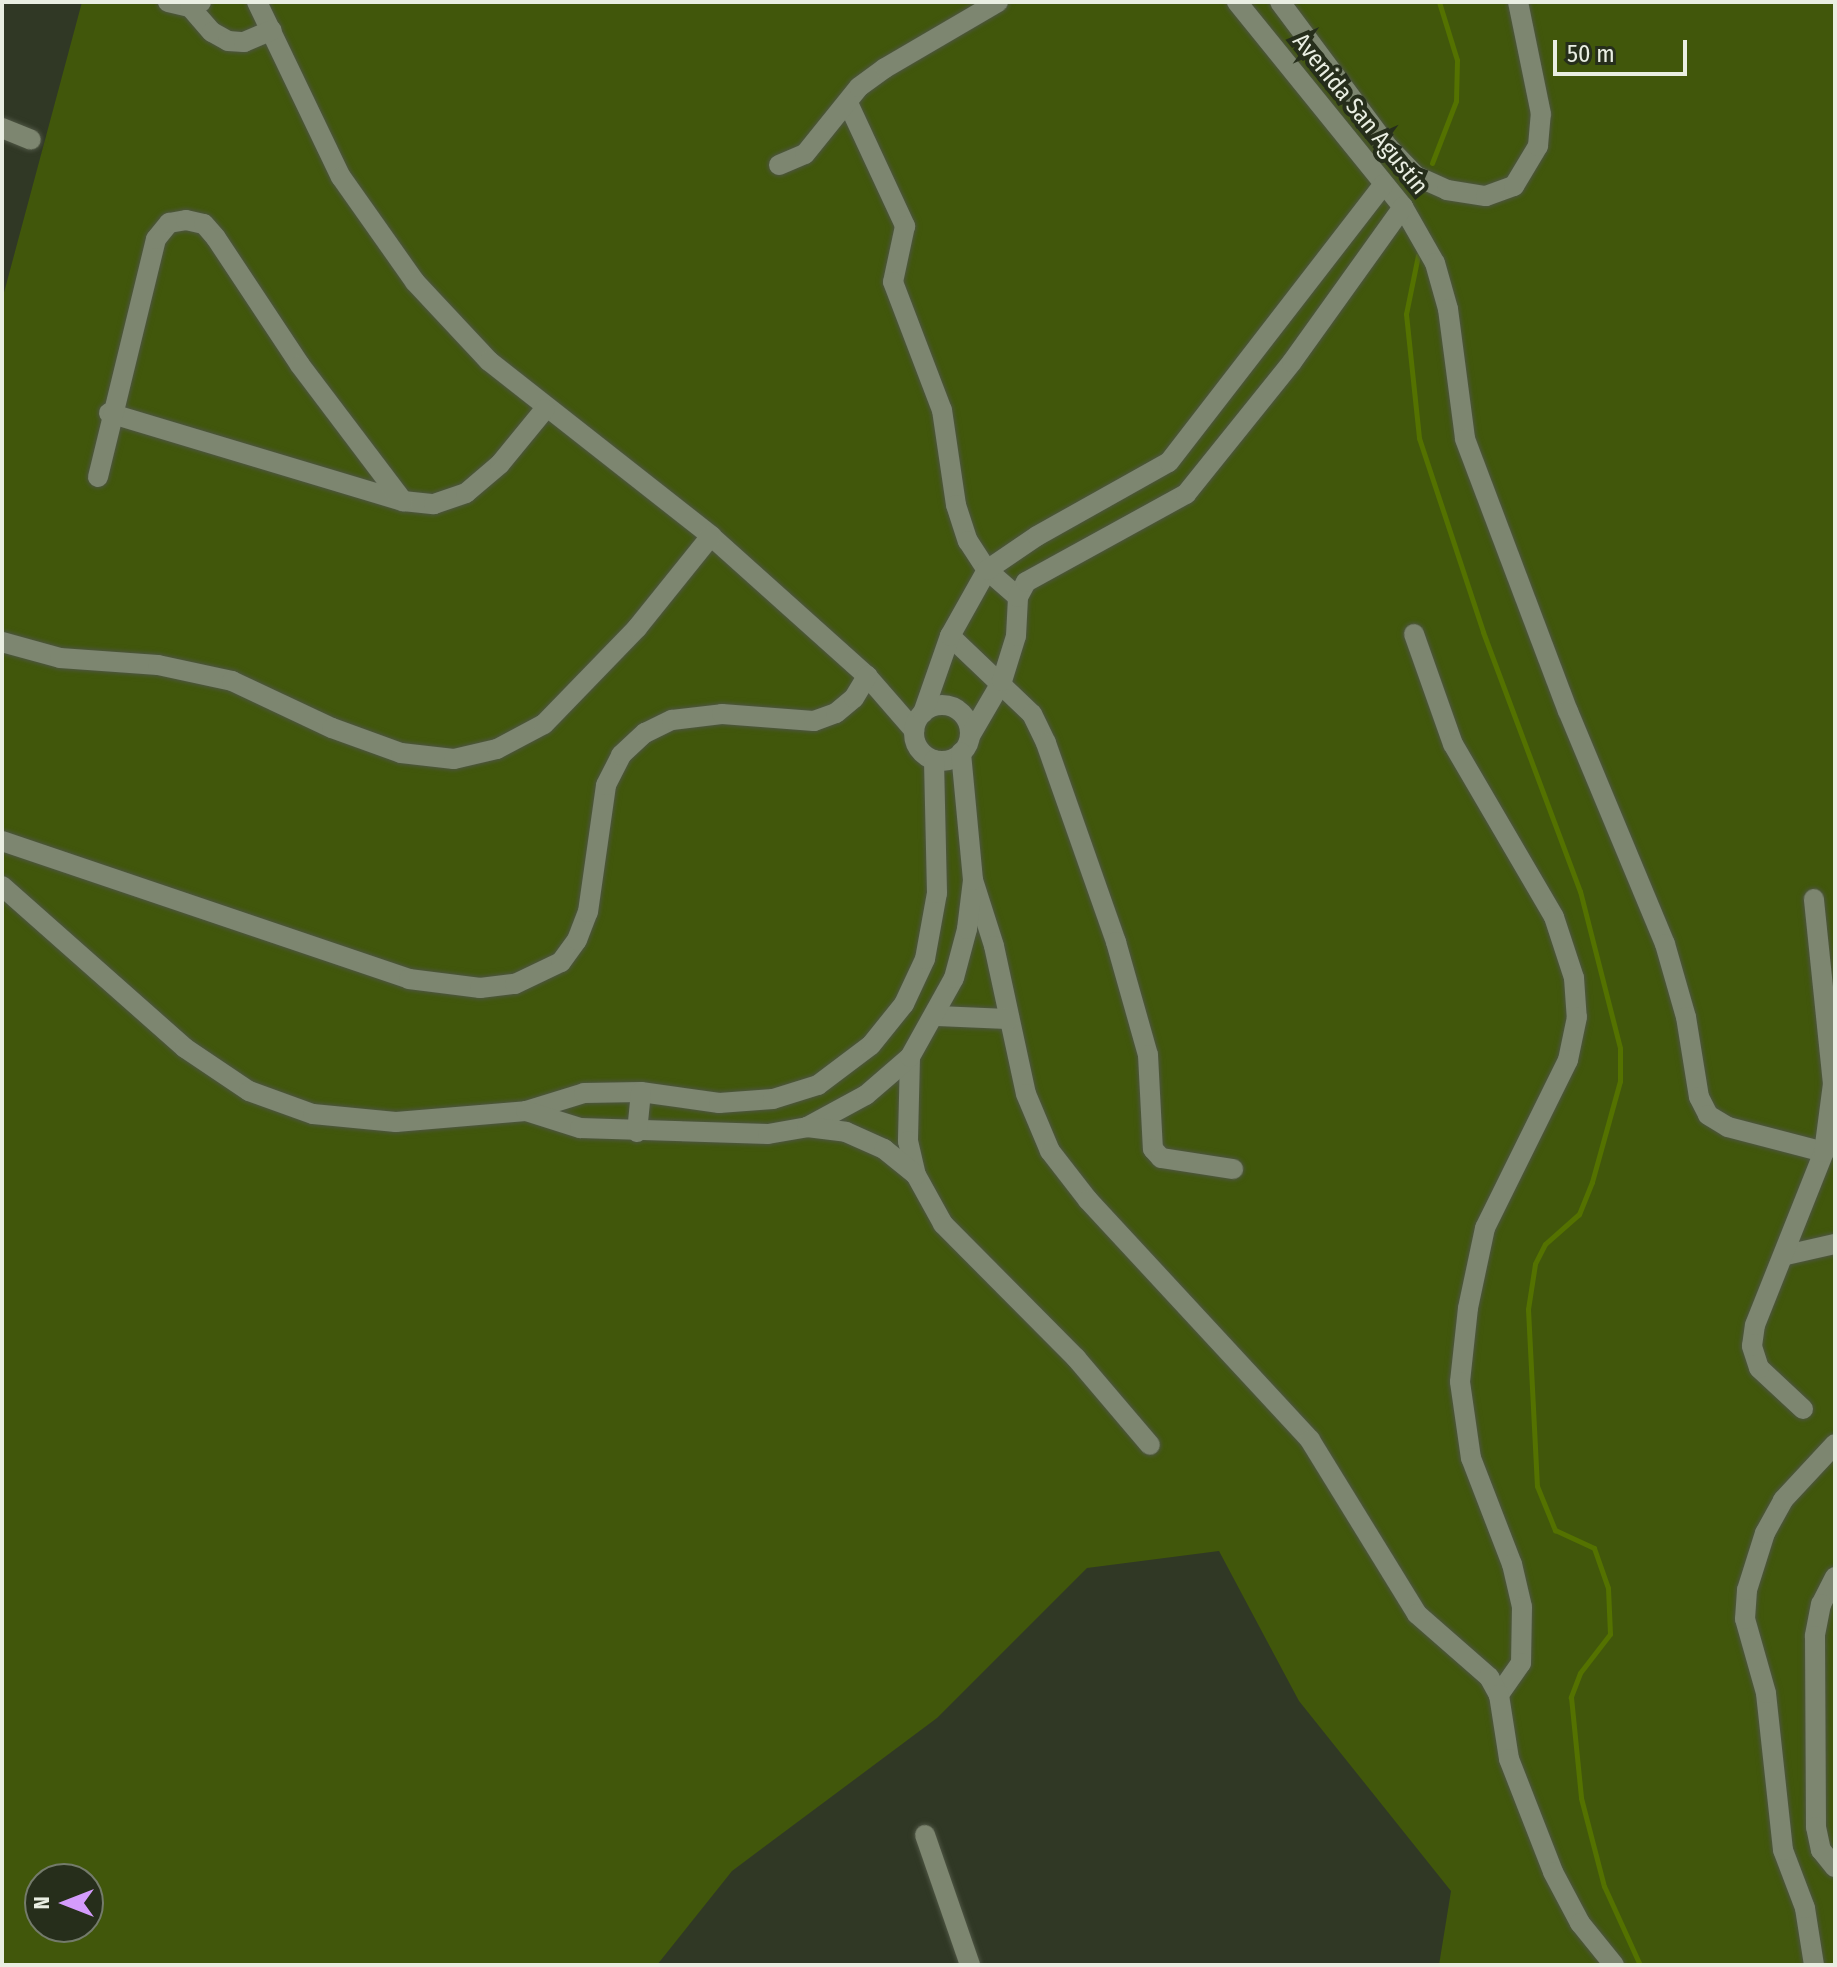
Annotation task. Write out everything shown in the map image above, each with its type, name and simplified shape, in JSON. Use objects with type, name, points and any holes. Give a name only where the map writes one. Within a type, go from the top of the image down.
[{"type":"street","points":[[168,2],[196,5],[212,32],[228,41],[244,42],[272,30]]},
{"type":"street","points":[[257,2],[341,177],[415,282],[489,361],[545,409],[711,536],[918,721]]},
{"type":"street","points":[[779,165],[805,154],[848,103],[885,68],[998,2]]},
{"type":"street","name":"Avenida San Agustín","points":[[1237,2],[1403,207],[1435,263],[1448,309],[1457,398],[1470,453],[1665,944],[1686,1017],[1699,1097],[1708,1115],[1728,1127],[1824,1152]]},
{"type":"street","points":[[1280,2],[1388,147],[1416,176],[1447,190],[1486,196],[1514,186],[1538,146],[1541,114],[1518,2]]},
{"type":"street","points":[[848,103],[905,226],[894,266],[896,298],[942,410],[956,505],[968,541],[987,570],[1018,597]]},
{"type":"street","points":[[2,128],[31,140]]},
{"type":"street","points":[[934,760],[919,748],[918,721],[950,636],[987,570],[1037,536],[1131,488],[1169,462],[1384,184]]},
{"type":"street","points":[[934,760],[965,744],[1002,681],[1016,636],[1018,597],[1039,571],[1148,518],[1186,494],[1292,362],[1403,207]]},
{"type":"street","points":[[98,477],[109,413],[156,239],[169,223],[204,224],[403,501]]},
{"type":"street","points":[[1263,344],[1292,362]]},
{"type":"street","points":[[109,413],[403,501],[434,504],[466,493],[500,464],[545,409]]},
{"type":"street","points":[[1131,488],[1134,507],[1148,518]]},
{"type":"street","points":[[2,642],[60,658],[158,665],[232,681],[387,748],[454,759],[497,749],[544,724],[637,628],[711,536]]},
{"type":"street","points":[[1414,634],[1453,744],[1554,917],[1574,978],[1577,1017],[1568,1060],[1485,1228],[1460,1382],[1471,1458],[1512,1564],[1522,1607],[1521,1663],[1499,1695]]},
{"type":"street","points":[[950,636],[1002,681],[1032,714],[1046,743],[1116,942],[1148,1055],[1153,1149],[1161,1158],[1233,1169]]},
{"type":"street","points":[[2,841],[409,979],[480,988],[515,984],[552,968],[577,940],[588,912],[606,785],[621,755],[637,740],[684,718],[722,714],[814,721],[845,706],[867,676]]},
{"type":"street","points":[[918,721],[950,706],[965,717],[973,880],[1026,1094],[1050,1151],[1088,1200],[1310,1440],[1417,1614],[1489,1677],[1499,1695],[1509,1759],[1553,1872],[1580,1923],[1614,1965]]},
{"type":"street","points":[[2,886],[185,1048],[249,1091],[313,1114],[396,1122],[526,1111],[584,1093],[641,1092],[719,1103],[773,1099],[818,1085],[871,1045],[904,1004],[925,959],[937,893],[934,760]]},
{"type":"street","points":[[807,1127],[866,1095],[910,1057],[936,1016],[964,941],[973,880]]},
{"type":"street","points":[[1803,1409],[1759,1368],[1752,1346],[1755,1325],[1786,1255],[1824,1152],[1833,1084],[1814,899]]},
{"type":"street","points":[[936,1016],[1009,1019]]},
{"type":"street","points":[[910,1057],[905,1105],[916,1175],[943,1224],[1076,1358],[1150,1445]]},
{"type":"street","points":[[637,1132],[641,1092]]},
{"type":"street","points":[[717,1136],[719,1103]]},
{"type":"street","points":[[526,1111],[580,1128],[637,1132],[717,1136],[807,1127],[858,1138],[884,1149],[916,1175]]},
{"type":"street","points":[[1786,1255],[1835,1244]]},
{"type":"street","points":[[1814,1965],[1805,1908],[1783,1850],[1766,1693],[1745,1619],[1747,1590],[1765,1533],[1783,1500],[1835,1444]]},
{"type":"street","points":[[1835,1577],[1821,1604],[1815,1668],[1816,1827],[1821,1850],[1835,1867]]},
{"type":"street","points":[[925,1835],[970,1965]]},
{"type":"green space","points":[[82,2],[1835,2],[1835,1965],[1439,1965],[1451,1891],[1299,1701],[1219,1551],[1087,1568],[937,1718],[732,1871],[657,1965],[2,1965],[2,300]]},
{"type":"waterway","points":[[1432,163],[1456,101],[1457,60],[1439,2]]},
{"type":"waterway","points":[[1418,255],[1406,314],[1419,438],[1483,632],[1580,891],[1620,1048],[1620,1081],[1592,1182],[1579,1214],[1545,1244],[1535,1264],[1528,1309],[1537,1486],[1555,1530],[1594,1548],[1608,1588],[1610,1634],[1580,1673],[1571,1697],[1581,1798],[1604,1886],[1640,1965]]}]
